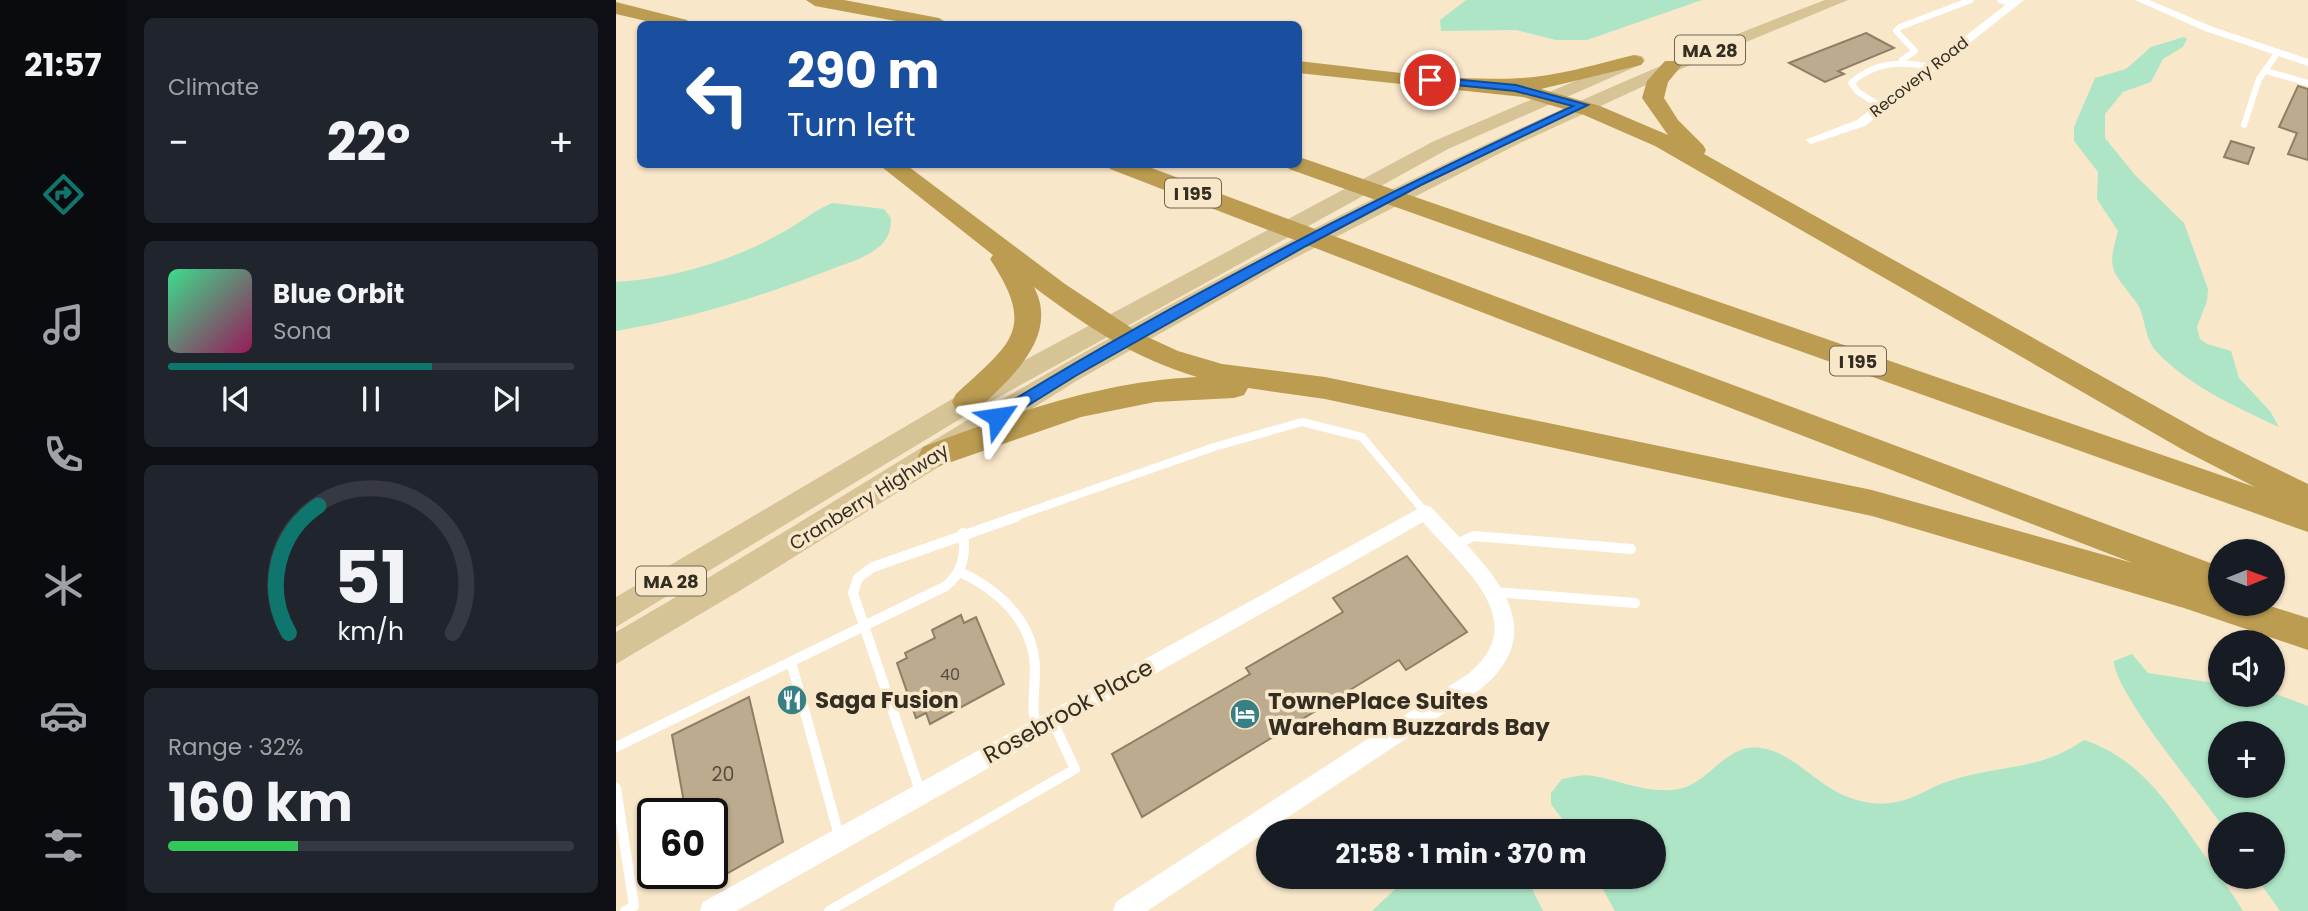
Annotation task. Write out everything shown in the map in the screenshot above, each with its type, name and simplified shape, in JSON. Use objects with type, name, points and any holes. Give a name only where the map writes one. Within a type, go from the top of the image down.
[{"type":"highway","points":[[807,1],[867,21]]},
{"type":"highway","points":[[807,1],[922,21]]},
{"type":"highway","points":[[623,10],[658,21]]},
{"type":"highway","points":[[623,10],[668,21]]},
{"type":"highway","points":[[1671,56],[1658,81],[1653,98],[1670,124],[1716,170]]},
{"type":"highway","points":[[1470,83],[1525,84],[1558,80],[1634,61]]},
{"type":"highway","points":[[1302,67],[1470,83],[1552,95],[1583,105],[1663,141],[2184,437],[2308,499]]},
{"type":"highway","name":"I 195","points":[[1302,166],[2308,519]]},
{"type":"highway","points":[[894,168],[995,247],[1119,332],[1168,358],[1222,374],[1325,388],[1872,503],[2184,593],[2308,634]]},
{"type":"highway","name":"I 195","points":[[1129,168],[2208,577]]},
{"type":"highway","points":[[967,402],[1013,356],[1022,340],[1029,311],[1024,294],[995,247]]},
{"type":"highway","points":[[934,456],[1030,418],[1160,389],[1325,388]]},
{"type":"highway","points":[[2286,607],[2308,615]]},
{"type":"main road","points":[[1768,8],[1792,0]]},
{"type":"main road","name":"Cranberry Highway","points":[[1275,247],[1389,173],[1441,145],[1552,95],[1634,61],[1671,56],[1840,0]]},
{"type":"main road","name":"Cranberry Highway","points":[[616,613],[967,402],[1119,332],[1275,247],[1583,105],[1671,56]]},
{"type":"main road","name":"Cranberry Highway","points":[[616,649],[745,574],[1072,371],[1119,332]]},
{"type":"street","points":[[2140,0],[2308,63]]},
{"type":"street","name":"Recovery Road","points":[[1811,139],[1861,123],[2016,2]]},
{"type":"street","points":[[1125,911],[1485,674],[1501,654],[1507,630],[1503,607],[1495,592],[1425,512]]},
{"type":"street","name":"Rosebrook Place","points":[[712,911],[1425,512]]},
{"type":"lane","points":[[1902,60],[1915,51],[1896,32],[1900,27],[1971,0]]},
{"type":"lane","points":[[2000,0],[2016,2]]},
{"type":"lane","points":[[2244,125],[2251,95],[2278,52]]},
{"type":"lane","points":[[1882,107],[1858,92],[1851,83],[1859,75],[1887,61],[1902,60],[1933,67]]},
{"type":"lane","points":[[2266,71],[2308,83]]},
{"type":"lane","points":[[921,794],[853,593],[865,572],[964,533],[1214,447],[1302,422],[1327,426],[1362,437],[1425,512]]},
{"type":"lane","points":[[616,747],[946,586],[960,572],[965,552],[964,533]]},
{"type":"lane","points":[[1454,545],[1474,536],[1632,549]]},
{"type":"lane","points":[[829,911],[1074,769],[1044,725],[1032,713],[1034,653],[1016,612],[993,588],[960,572]]},
{"type":"lane","points":[[1495,592],[1635,603]]},
{"type":"lane","points":[[791,662],[840,839]]},
{"type":"lane","points":[[616,788],[634,906],[625,911]]},
{"type":"green space","points":[[1466,0],[1702,0],[1587,40],[1556,40],[1516,30],[1441,31],[1440,20]]},
{"type":"green space","points":[[2184,37],[2187,39],[2183,47],[2163,59],[2151,82],[2123,92],[2105,114],[2105,138],[2135,175],[2184,223],[2208,289],[2207,301],[2197,327],[2200,339],[2207,344],[2231,351],[2239,378],[2270,411],[2279,427],[2230,404],[2198,385],[2152,346],[2136,302],[2114,270],[2112,263],[2118,231],[2097,199],[2098,172],[2074,141],[2074,127],[2095,78],[2126,69],[2151,47]]},
{"type":"green space","points":[[832,203],[884,209],[891,218],[886,240],[875,250],[851,262],[726,306],[616,331],[616,282],[684,272],[729,257],[771,239]]},
{"type":"green space","points":[[2132,654],[2148,673],[2208,682],[2208,707],[2285,707],[2285,697],[2308,706],[2308,911],[2280,911],[2264,889],[2285,889],[2285,812],[2212,812],[2142,718],[2118,676],[2114,661]]},
{"type":"green space","points":[[2084,740],[2121,758],[2136,770],[2164,799],[2208,860],[2208,889],[2228,889],[2243,911],[1615,911],[1603,889],[1666,889],[1666,819],[1562,819],[1551,804],[1551,793],[1562,779],[1590,775],[1638,787],[1672,790],[1693,783],[1729,756],[1749,748],[1773,751],[1837,792],[1879,804],[1898,802],[1949,781],[2035,762],[2068,750]]},
{"type":"green space","points":[[1395,889],[1532,889],[1543,911],[1372,911]]},
{"type":"building","points":[[1866,33],[1894,48],[1838,71],[1844,74],[1825,82],[1789,63]]},
{"type":"building","points":[[2298,86],[2308,89],[2308,160],[2288,154],[2297,133],[2279,127]]},
{"type":"building","points":[[2231,141],[2254,148],[2248,164],[2224,157]]},
{"type":"building","name":"TownePlace Suites Wareham Buzzards Bay","points":[[1407,556],[1467,632],[1406,670],[1399,660],[1142,817],[1112,754],[1250,674],[1246,668],[1343,612],[1333,598]]},
{"type":"building","points":[[961,615],[964,623],[976,617],[1004,684],[930,724],[926,713],[916,718],[897,663],[907,658],[905,653],[935,638],[932,630]]},
{"type":"building","points":[[749,697],[783,842],[728,873],[728,798],[683,798],[672,735]]},
{"type":"place","name":"Saga Fusion","points":[[792,700]]},
{"type":"place","name":"TownePlace Suites Wareham Buzzards Bay","points":[[1245,714]]},
{"type":"route","points":[[998,417],[1072,371],[1301,243],[1417,183],[1583,105],[1516,88],[1430,80]]}]
